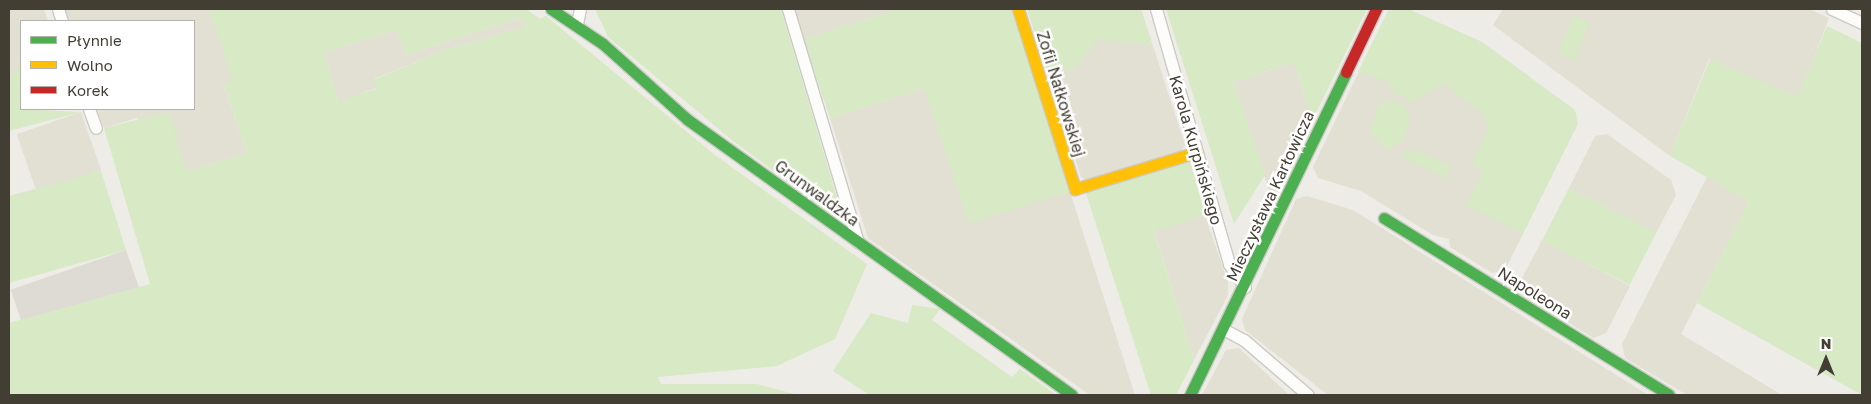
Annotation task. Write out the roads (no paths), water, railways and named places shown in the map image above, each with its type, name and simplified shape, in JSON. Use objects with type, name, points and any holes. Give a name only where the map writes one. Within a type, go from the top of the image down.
[{"type":"street","name":"Grunwaldzka","points":[[551,9],[577,24],[688,120],[1072,395]]},
{"type":"street","points":[[577,24],[580,9]]},
{"type":"street","points":[[788,9],[858,243]]},
{"type":"street","name":"Zofii Nałkowskiej","points":[[1018,9],[1075,189],[1197,152]]},
{"type":"street","name":"Karola Kurpińskiego","points":[[1156,9],[1229,264],[1245,286]]},
{"type":"street","name":"Mieczysława Karłowicza","points":[[1190,395],[1225,330],[1376,9]]},
{"type":"street","points":[[1832,9],[1862,23]]},
{"type":"street","points":[[90,110],[96,128]]},
{"type":"street","name":"Napoleona","points":[[1384,218],[1669,395]]},
{"type":"street","points":[[1225,330],[1244,340],[1308,395]]}]
